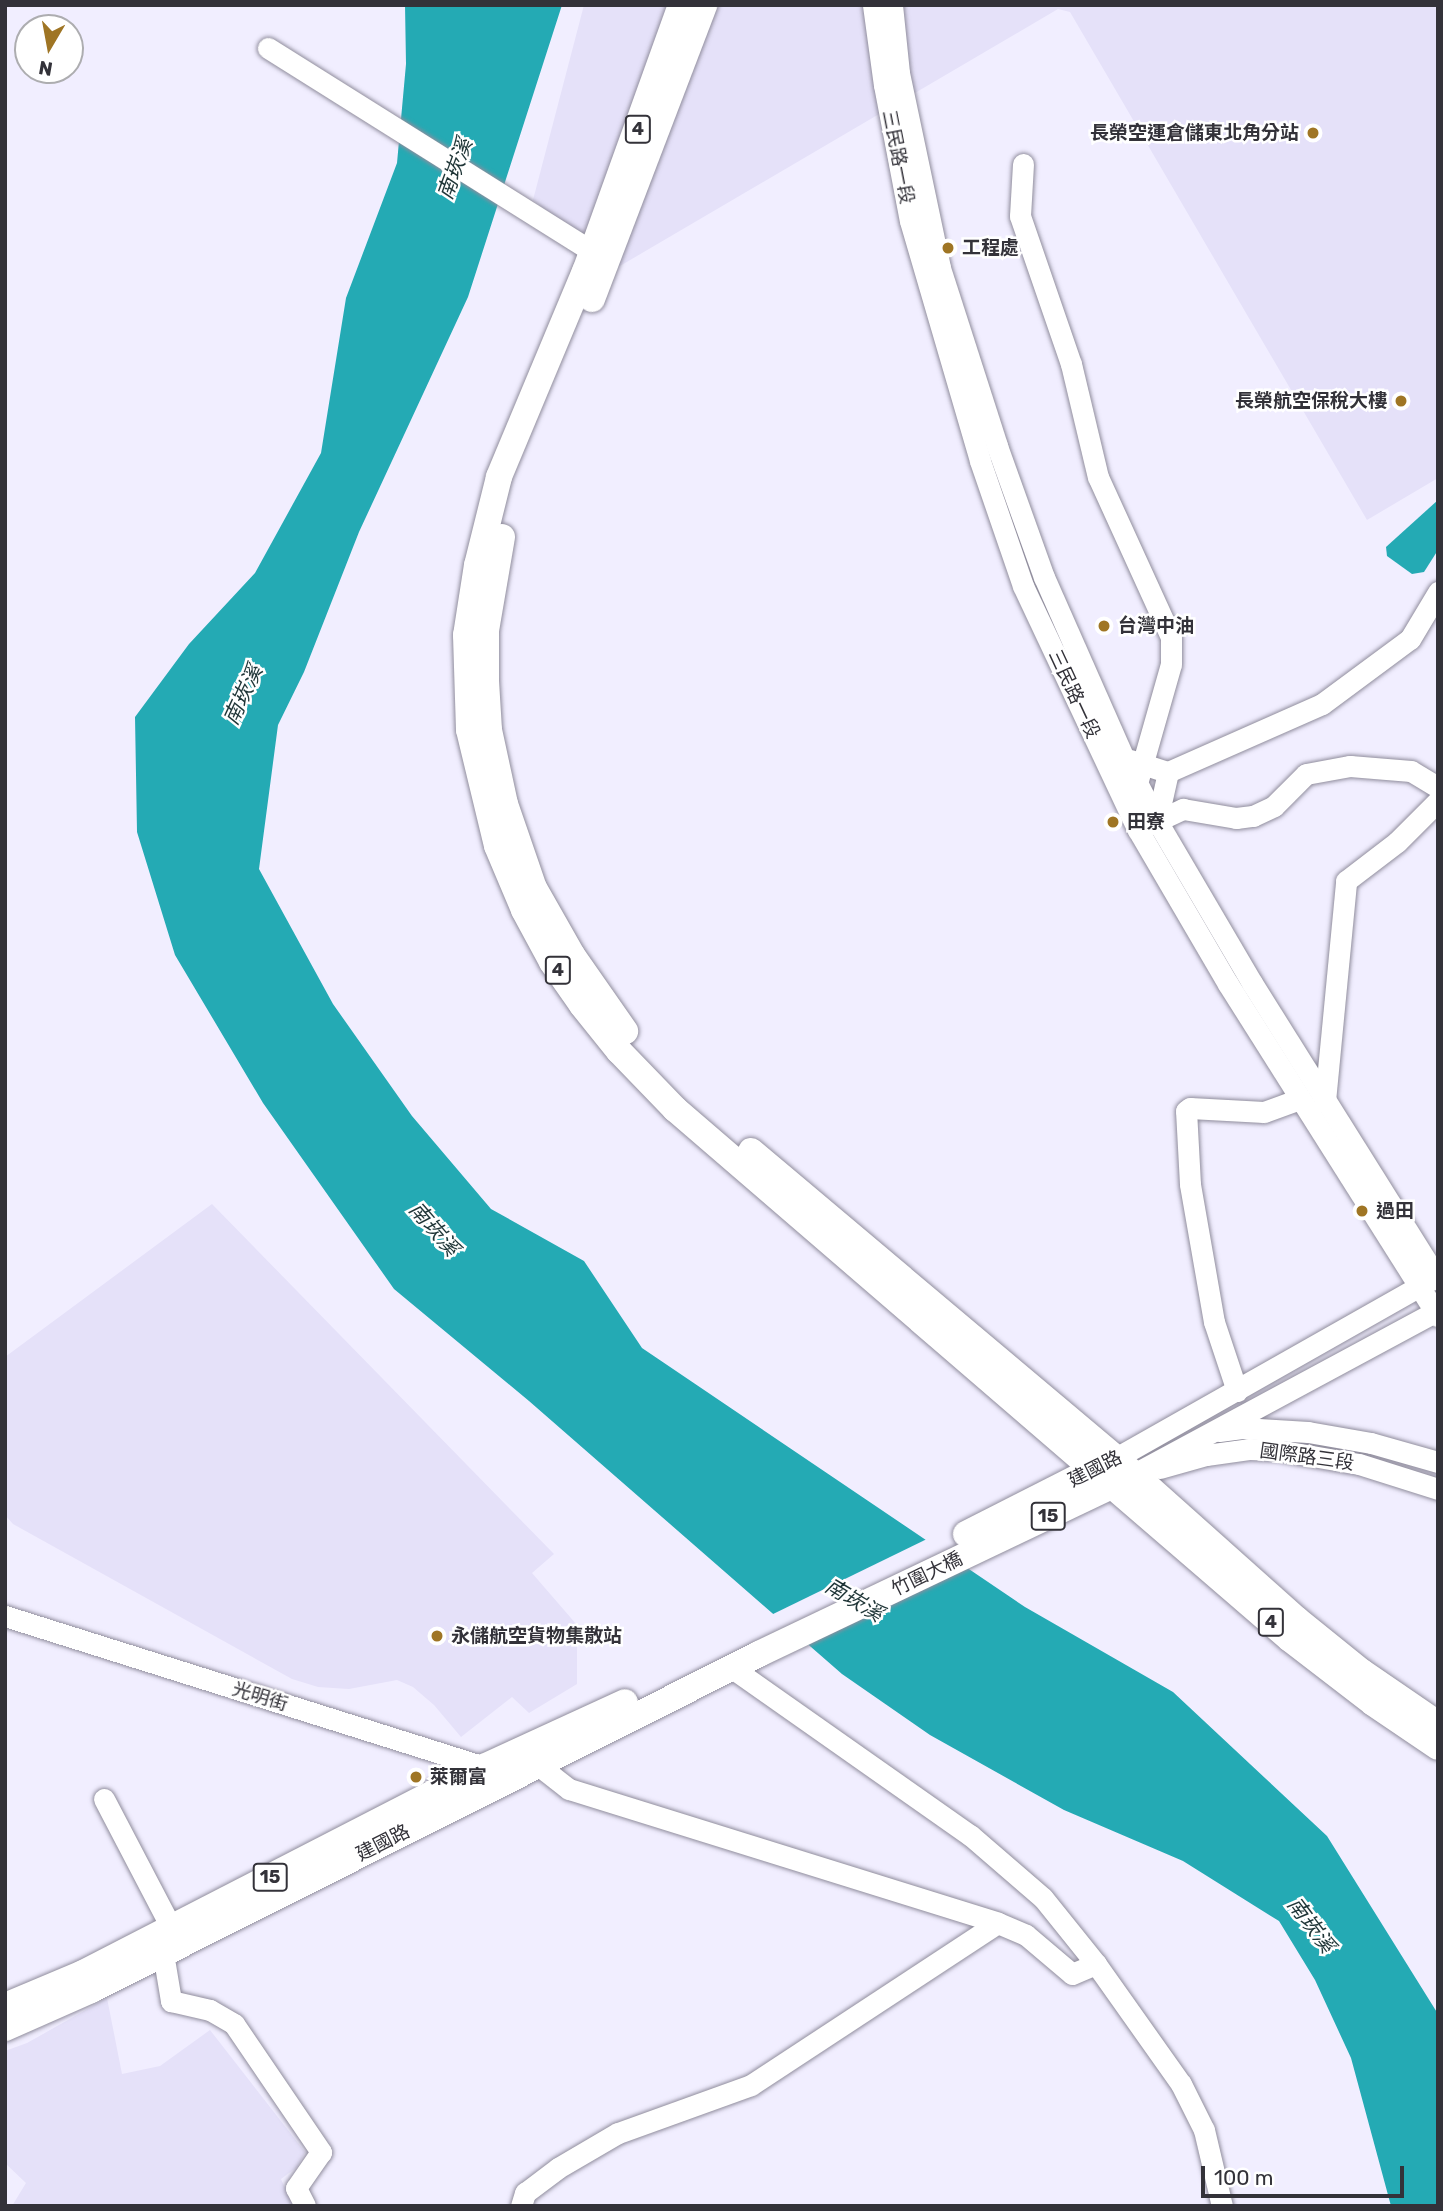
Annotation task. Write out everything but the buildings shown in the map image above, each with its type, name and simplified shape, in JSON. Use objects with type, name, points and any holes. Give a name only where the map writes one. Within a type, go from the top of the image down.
[{"type":"main road","name":"4","points":[[681,5],[592,251],[499,477],[477,565],[468,616],[469,730],[496,846],[524,910],[552,962],[619,1051],[686,1118],[1296,1619],[1362,1672],[1438,1724]]},
{"type":"main road","name":"4","points":[[704,5],[606,266],[517,481],[495,567],[486,631],[489,730],[505,804],[534,888],[572,955],[632,1041],[710,1118],[1115,1471],[1290,1639],[1373,1703],[1438,1746]]},
{"type":"main road","name":"建國路","points":[[974,1541],[1115,1471]]},
{"type":"main road","name":"竹圍大橋","points":[[753,1649],[974,1541]]},
{"type":"main road","name":"建國路","points":[[5,2028],[163,1954],[732,1668],[753,1649]]},
{"type":"main road","name":"建國路","points":[[5,2006],[83,1973],[484,1767],[753,1649]]},
{"type":"street","name":"三民路一段","points":[[873,5],[884,85],[910,221],[980,461],[1023,586],[1147,825],[1300,1099],[1433,1280]]},
{"type":"street","name":"三民路一段","points":[[892,5],[899,73],[940,268],[997,446],[1044,577],[1135,769],[1147,825],[1325,1101],[1433,1280],[1437,1312]]},
{"type":"street","points":[[268,48],[592,251]]},
{"type":"street","points":[[1023,164],[1020,216],[1071,363],[1098,477],[1171,637],[1171,664],[1135,769],[1168,772],[1322,704],[1410,639],[1438,592]]},
{"type":"street","points":[[1147,825],[1183,809],[1236,818],[1253,816],[1274,806],[1306,774],[1350,766],[1411,771],[1438,787]]},
{"type":"street","points":[[1147,825],[1168,772]]},
{"type":"street","points":[[1325,1101],[1346,881],[1397,842],[1438,801]]},
{"type":"street","points":[[1237,1391],[1214,1322],[1190,1184],[1186,1111],[1190,1108],[1264,1112],[1300,1099]]},
{"type":"street","points":[[1148,1442],[1433,1280]]},
{"type":"street","points":[[1115,1471],[1205,1433],[1437,1312]]},
{"type":"street","name":"國際路三段","points":[[1148,1442],[1242,1428],[1308,1432],[1371,1443],[1438,1462]]},
{"type":"street","name":"建國路","points":[[1115,1471],[1148,1442]]},
{"type":"street","name":"國際路三段","points":[[1115,1471],[1249,1449],[1277,1450],[1359,1464],[1438,1489]]},
{"type":"street","name":"光明街","points":[[5,1616],[484,1767],[527,1771],[569,1788],[998,1923],[1026,1935],[1072,1974],[1096,1964]]},
{"type":"street","points":[[732,1668],[970,1835],[1043,1898],[1096,1964],[1181,2084],[1204,2130],[1222,2206]]},
{"type":"street","points":[[104,1799],[172,1927]]},
{"type":"street","points":[[520,2206],[524,2193],[558,2168],[618,2133],[751,2085],[998,1923]]},
{"type":"street","points":[[163,1954],[171,2001],[210,2010],[234,2024],[321,2152],[296,2188],[305,2206]]},
{"type":"shaded area","points":[[584,5],[1438,5],[1438,478],[1367,520],[1070,12],[1058,9],[608,273],[581,237],[533,200]]},
{"type":"shaded area","points":[[212,1204],[554,1554],[532,1573],[577,1625],[577,1684],[529,1713],[512,1697],[461,1737],[434,1705],[413,1687],[397,1680],[349,1689],[318,1687],[292,1679],[13,1524],[5,1515],[5,1357]]},
{"type":"shaded area","points":[[107,1998],[122,2074],[160,2066],[210,2030],[305,2152],[297,2167],[281,2179],[293,2206],[12,2206],[26,2183],[5,2163],[5,2051],[27,2043]]},
{"type":"water","name":"南崁溪","points":[[405,5],[562,5],[468,297],[359,532],[304,672],[278,725],[259,869],[333,1004],[412,1116],[491,1209],[584,1261],[642,1348],[1025,1607],[1173,1692],[1327,1836],[1438,2014],[1438,2206],[1391,2206],[1351,2058],[1315,1980],[1279,1921],[1183,1861],[1064,1810],[930,1735],[842,1674],[529,1401],[394,1289],[263,1103],[175,955],[137,832],[135,717],[189,644],[255,573],[321,453],[346,298],[397,163],[406,64]]},
{"type":"water","points":[[1438,500],[1438,550],[1424,572],[1412,574],[1387,556],[1386,547]]},
{"type":"pier","points":[[929,1538],[968,1564],[804,1646],[769,1616]]},
{"type":"place","name":"長榮空運倉儲東北角分站","points":[[1313,133]]},
{"type":"place","name":"工程處","points":[[948,248]]},
{"type":"place","name":"長榮航空保稅大樓","points":[[1401,401]]},
{"type":"place","name":"台灣中油","points":[[1104,626]]},
{"type":"place","name":"田寮","points":[[1113,822]]},
{"type":"place","name":"過田","points":[[1362,1211]]},
{"type":"place","name":"永儲航空貨物集散站","points":[[437,1636]]},
{"type":"place","name":"萊爾富","points":[[416,1777]]}]
